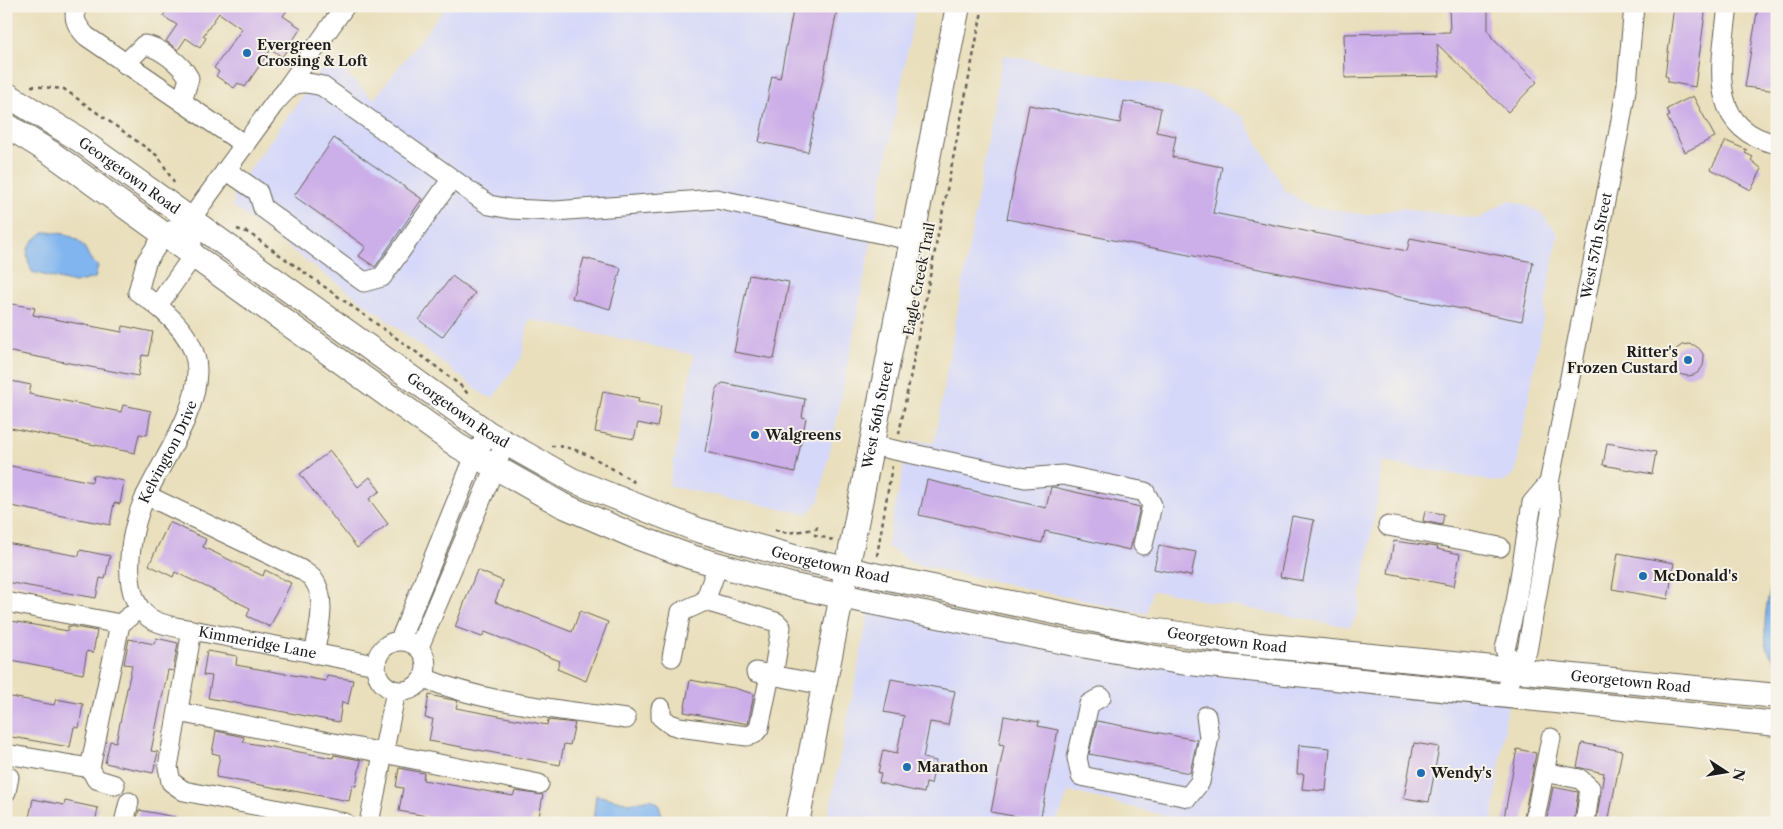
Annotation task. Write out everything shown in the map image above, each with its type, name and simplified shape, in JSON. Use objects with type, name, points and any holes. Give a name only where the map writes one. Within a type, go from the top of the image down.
[{"type":"main road","name":"West 56th Street","points":[[797,823],[958,6]]},
{"type":"main road","name":"Georgetown Road","points":[[15,89],[57,125],[496,438],[572,480],[672,521],[750,546],[846,569],[1124,626],[1250,644],[1777,696]]},
{"type":"main road","name":"Georgetown Road","points":[[6,125],[51,153],[434,429],[484,461],[591,518],[634,536],[718,565],[841,596],[1075,644],[1180,662],[1777,724]]},
{"type":"street","points":[[76,6],[74,17],[78,27],[86,36],[245,145]]},
{"type":"street","points":[[158,305],[193,256],[190,220],[345,6]]},
{"type":"street","name":"West 57th Street","points":[[1506,695],[1512,670],[1505,649],[1516,602],[1532,503],[1549,483],[1619,131],[1627,84],[1634,6]]},
{"type":"street","points":[[1728,6],[1720,77],[1725,104],[1734,118],[1747,132],[1777,144]]},
{"type":"street","points":[[125,64],[144,45],[151,46],[184,69],[189,78],[182,102]]},
{"type":"street","points":[[287,88],[303,81],[322,86],[451,180],[489,205],[511,209],[555,211],[716,199],[911,240]]},
{"type":"street","points":[[226,170],[258,192],[263,208],[364,282],[382,277],[451,180]]},
{"type":"street","name":"Kelvington Drive","points":[[190,220],[164,235],[146,262],[138,292],[158,305],[170,317],[190,345],[197,370],[195,392],[179,431],[146,495],[134,535],[128,574],[133,599],[154,621],[192,630]]},
{"type":"street","points":[[400,640],[496,438]]},
{"type":"street","points":[[871,445],[1025,478],[1063,475],[1145,492],[1152,505],[1143,545]]},
{"type":"street","points":[[418,647],[484,461]]},
{"type":"street","points":[[146,495],[300,569],[313,579],[320,596],[320,619],[314,654]]},
{"type":"street","points":[[1388,526],[1500,547]]},
{"type":"street","points":[[705,601],[718,565]]},
{"type":"street","points":[[661,708],[662,717],[670,724],[679,727],[747,736],[754,734],[759,728],[766,674],[781,627],[776,622],[705,601],[681,612],[672,657]]},
{"type":"street","points":[[6,602],[120,624]]},
{"type":"street","points":[[115,785],[96,779],[90,768],[120,624],[141,607]]},
{"type":"street","name":"Kimmeridge Lane","points":[[344,823],[184,791],[171,782],[168,767],[192,630],[376,665]]},
{"type":"street","points":[[400,640],[413,643],[418,647],[427,661],[424,678],[412,689],[396,691],[382,682],[376,665],[377,658],[386,645],[400,640]]},
{"type":"street","points":[[766,674],[824,685]]},
{"type":"street","points":[[424,678],[454,690],[523,704],[626,718]]},
{"type":"street","points":[[369,823],[396,691]]},
{"type":"street","points":[[1101,696],[1089,704],[1077,758],[1081,776],[1188,797],[1200,782],[1209,737],[1206,716]]},
{"type":"street","points":[[178,712],[539,784]]},
{"type":"street","points":[[1534,823],[1551,738]]},
{"type":"street","points":[[6,754],[90,768]]},
{"type":"street","points":[[1544,772],[1585,782],[1590,788],[1585,823]]},
{"type":"street","points":[[124,823],[129,802]]},
{"type":"path","name":"Eagle Creek Trail","points":[[877,556],[983,6]]},
{"type":"path","points":[[15,89],[33,87],[64,89],[159,157],[176,187]]},
{"type":"path","points":[[232,227],[249,233],[414,351],[461,386],[471,398]]},
{"type":"path","points":[[544,446],[559,446],[573,449],[621,472],[641,486]]},
{"type":"path","points":[[769,529],[788,533],[816,527],[815,535]]},
{"type":"shaded area","points":[[446,6],[916,6],[845,380],[819,501],[807,514],[669,486],[694,355],[529,319],[522,357],[493,398],[484,395],[382,316],[233,207],[234,191],[329,59],[374,99]]},
{"type":"shaded area","points":[[1003,55],[1199,93],[1243,117],[1285,190],[1309,206],[1365,215],[1402,208],[1478,219],[1509,200],[1539,212],[1558,233],[1516,471],[1505,482],[1381,462],[1380,486],[1358,613],[1350,627],[1195,599],[1186,595],[1152,591],[1147,614],[914,564],[887,546],[909,441],[934,443]]},
{"type":"shaded area","points":[[869,612],[1508,703],[1492,823],[1194,823],[1069,791],[1056,823],[827,823]]},
{"type":"water","points":[[44,232],[66,235],[76,239],[84,247],[90,259],[98,266],[95,278],[74,283],[32,272],[27,254],[28,249],[33,241]]},
{"type":"water","points":[[1777,569],[1777,662],[1770,655],[1766,644],[1765,617],[1770,590]]},
{"type":"water","points":[[596,795],[629,803],[651,799],[658,803],[662,815],[661,823],[593,823]]},
{"type":"building","name":"Evergreen Crossing & Loft","points":[[169,6],[290,6],[283,16],[301,28],[282,57],[271,49],[245,87],[238,83],[234,88],[216,76],[219,72],[214,68],[242,29],[219,13],[203,36],[206,38],[200,48],[186,38],[178,50],[166,41],[177,25],[163,16]]},
{"type":"building","points":[[794,6],[838,6],[808,152],[759,142],[772,76],[780,78]]},
{"type":"building","points":[[1449,6],[1488,6],[1488,30],[1493,39],[1537,82],[1508,112],[1437,44],[1440,76],[1345,78],[1344,34],[1450,32]]},
{"type":"building","points":[[1674,6],[1706,6],[1695,87],[1668,82],[1668,77],[1665,76]]},
{"type":"building","points":[[1758,6],[1777,6],[1777,91],[1745,87]]},
{"type":"building","points":[[1693,96],[1715,137],[1685,152],[1667,117],[1670,116],[1667,109]]},
{"type":"building","points":[[1124,101],[1161,108],[1156,132],[1176,136],[1172,157],[1222,167],[1213,213],[1407,251],[1410,238],[1533,262],[1522,321],[1007,219],[1029,105],[1120,123]]},
{"type":"building","points":[[334,138],[422,199],[375,267],[359,256],[366,247],[294,196]]},
{"type":"building","points":[[1726,141],[1747,150],[1745,153],[1753,157],[1751,160],[1762,169],[1751,190],[1711,169]]},
{"type":"building","points":[[584,258],[621,268],[610,309],[572,298]]},
{"type":"building","points":[[749,275],[789,282],[774,359],[734,352]]},
{"type":"building","points":[[452,276],[475,293],[442,337],[419,320]]},
{"type":"building","points":[[6,303],[35,308],[33,315],[122,332],[123,326],[153,332],[148,356],[142,355],[138,376],[6,351],[10,328],[6,328]]},
{"type":"building","name":"Ritter's Frozen Custard","points":[[1688,344],[1694,345],[1699,349],[1703,354],[1703,366],[1699,371],[1694,375],[1688,376],[1682,375],[1677,371],[1673,366],[1672,360],[1673,354],[1677,349],[1682,345]]},
{"type":"building","points":[[6,380],[31,385],[29,394],[121,412],[123,405],[151,411],[147,435],[139,434],[135,453],[6,427],[10,404],[6,404]]},
{"type":"building","name":"Walgreens","points":[[723,383],[805,399],[802,417],[806,418],[795,472],[705,452],[717,387]]},
{"type":"building","points":[[603,391],[639,398],[638,402],[661,406],[657,427],[638,423],[634,439],[595,432]]},
{"type":"building","points":[[1607,443],[1656,452],[1652,474],[1603,465]]},
{"type":"building","points":[[330,451],[358,487],[370,477],[380,491],[369,499],[388,524],[357,548],[300,474]]},
{"type":"building","points":[[6,465],[92,482],[93,475],[124,481],[120,504],[114,503],[110,525],[6,505]]},
{"type":"building","points":[[927,480],[1046,508],[1051,487],[1140,507],[1130,550],[1045,531],[1042,543],[919,515]]},
{"type":"building","points":[[1425,511],[1444,514],[1442,525],[1423,521]]},
{"type":"building","points":[[1292,516],[1314,520],[1303,581],[1280,577]]},
{"type":"building","points":[[169,522],[206,539],[203,547],[263,576],[265,570],[291,583],[270,627],[247,616],[250,608],[175,572],[173,577],[149,565]]},
{"type":"building","points":[[1394,541],[1438,547],[1437,549],[1460,554],[1454,586],[1388,573]]},
{"type":"building","points":[[6,543],[79,556],[80,550],[110,556],[105,579],[100,578],[96,598],[6,582]]},
{"type":"building","points":[[1159,545],[1196,552],[1191,576],[1154,569]]},
{"type":"building","name":"McDonald's","points":[[1618,553],[1674,563],[1668,599],[1612,589]]},
{"type":"building","points":[[477,570],[503,581],[495,602],[572,632],[580,611],[608,622],[586,681],[557,669],[560,661],[485,632],[482,637],[455,627]]},
{"type":"building","points":[[6,620],[68,631],[68,626],[97,631],[93,653],[87,651],[83,674],[6,659]]},
{"type":"building","points":[[156,638],[178,643],[173,671],[168,670],[151,751],[158,752],[153,773],[105,763],[110,741],[116,742],[132,665],[124,664],[129,639],[154,644]]},
{"type":"building","points":[[207,651],[237,656],[236,665],[326,681],[327,676],[353,680],[348,704],[342,702],[339,722],[208,698],[212,676],[203,675]]},
{"type":"building","points":[[891,679],[955,691],[948,725],[930,722],[923,758],[936,761],[931,784],[926,783],[924,793],[879,783],[881,774],[878,773],[883,750],[897,753],[904,716],[884,712]]},
{"type":"building","points":[[690,680],[734,688],[754,694],[748,724],[684,712]]},
{"type":"building","points":[[429,695],[458,701],[456,708],[547,725],[548,720],[575,723],[570,745],[564,744],[560,765],[429,741],[433,719],[425,718]]},
{"type":"building","points":[[6,696],[54,705],[56,699],[83,704],[79,728],[74,727],[70,747],[6,736]]},
{"type":"building","points":[[1004,716],[1039,722],[1038,726],[1058,730],[1040,821],[991,812],[1004,745],[999,744]]},
{"type":"building","points":[[1097,721],[1197,740],[1190,773],[1089,754]]},
{"type":"building","points":[[216,731],[244,737],[243,742],[333,758],[334,755],[361,760],[356,786],[352,785],[349,801],[216,777],[220,755],[212,753]]},
{"type":"building","name":"Wendy's","points":[[1414,743],[1439,747],[1429,802],[1404,798]]},
{"type":"building","points":[[1582,743],[1622,751],[1608,823],[1596,823],[1604,773],[1577,767]]},
{"type":"building","points":[[1299,745],[1330,748],[1326,791],[1302,789],[1304,774],[1297,774]]},
{"type":"building","points":[[1517,749],[1536,753],[1523,823],[1503,823]]},
{"type":"building","points":[[399,768],[424,773],[423,780],[513,796],[515,791],[543,795],[539,817],[532,816],[531,823],[464,823],[399,811],[403,788],[396,787]]},
{"type":"building","points":[[1553,787],[1578,792],[1574,823],[1546,823]]},
{"type":"building","points":[[33,799],[64,805],[65,801],[98,808],[95,823],[28,823]]},
{"type":"building","points":[[139,810],[175,817],[174,823],[136,823]]},
{"type":"place","name":"Evergreen Crossing & Loft","points":[[247,53]]},
{"type":"place","name":"Ritter's Frozen Custard","points":[[1688,360]]},
{"type":"place","name":"Walgreens","points":[[755,435]]},
{"type":"place","name":"McDonald's","points":[[1643,576]]},
{"type":"place","name":"Marathon","points":[[907,767]]},
{"type":"place","name":"Wendy's","points":[[1421,773]]}]
